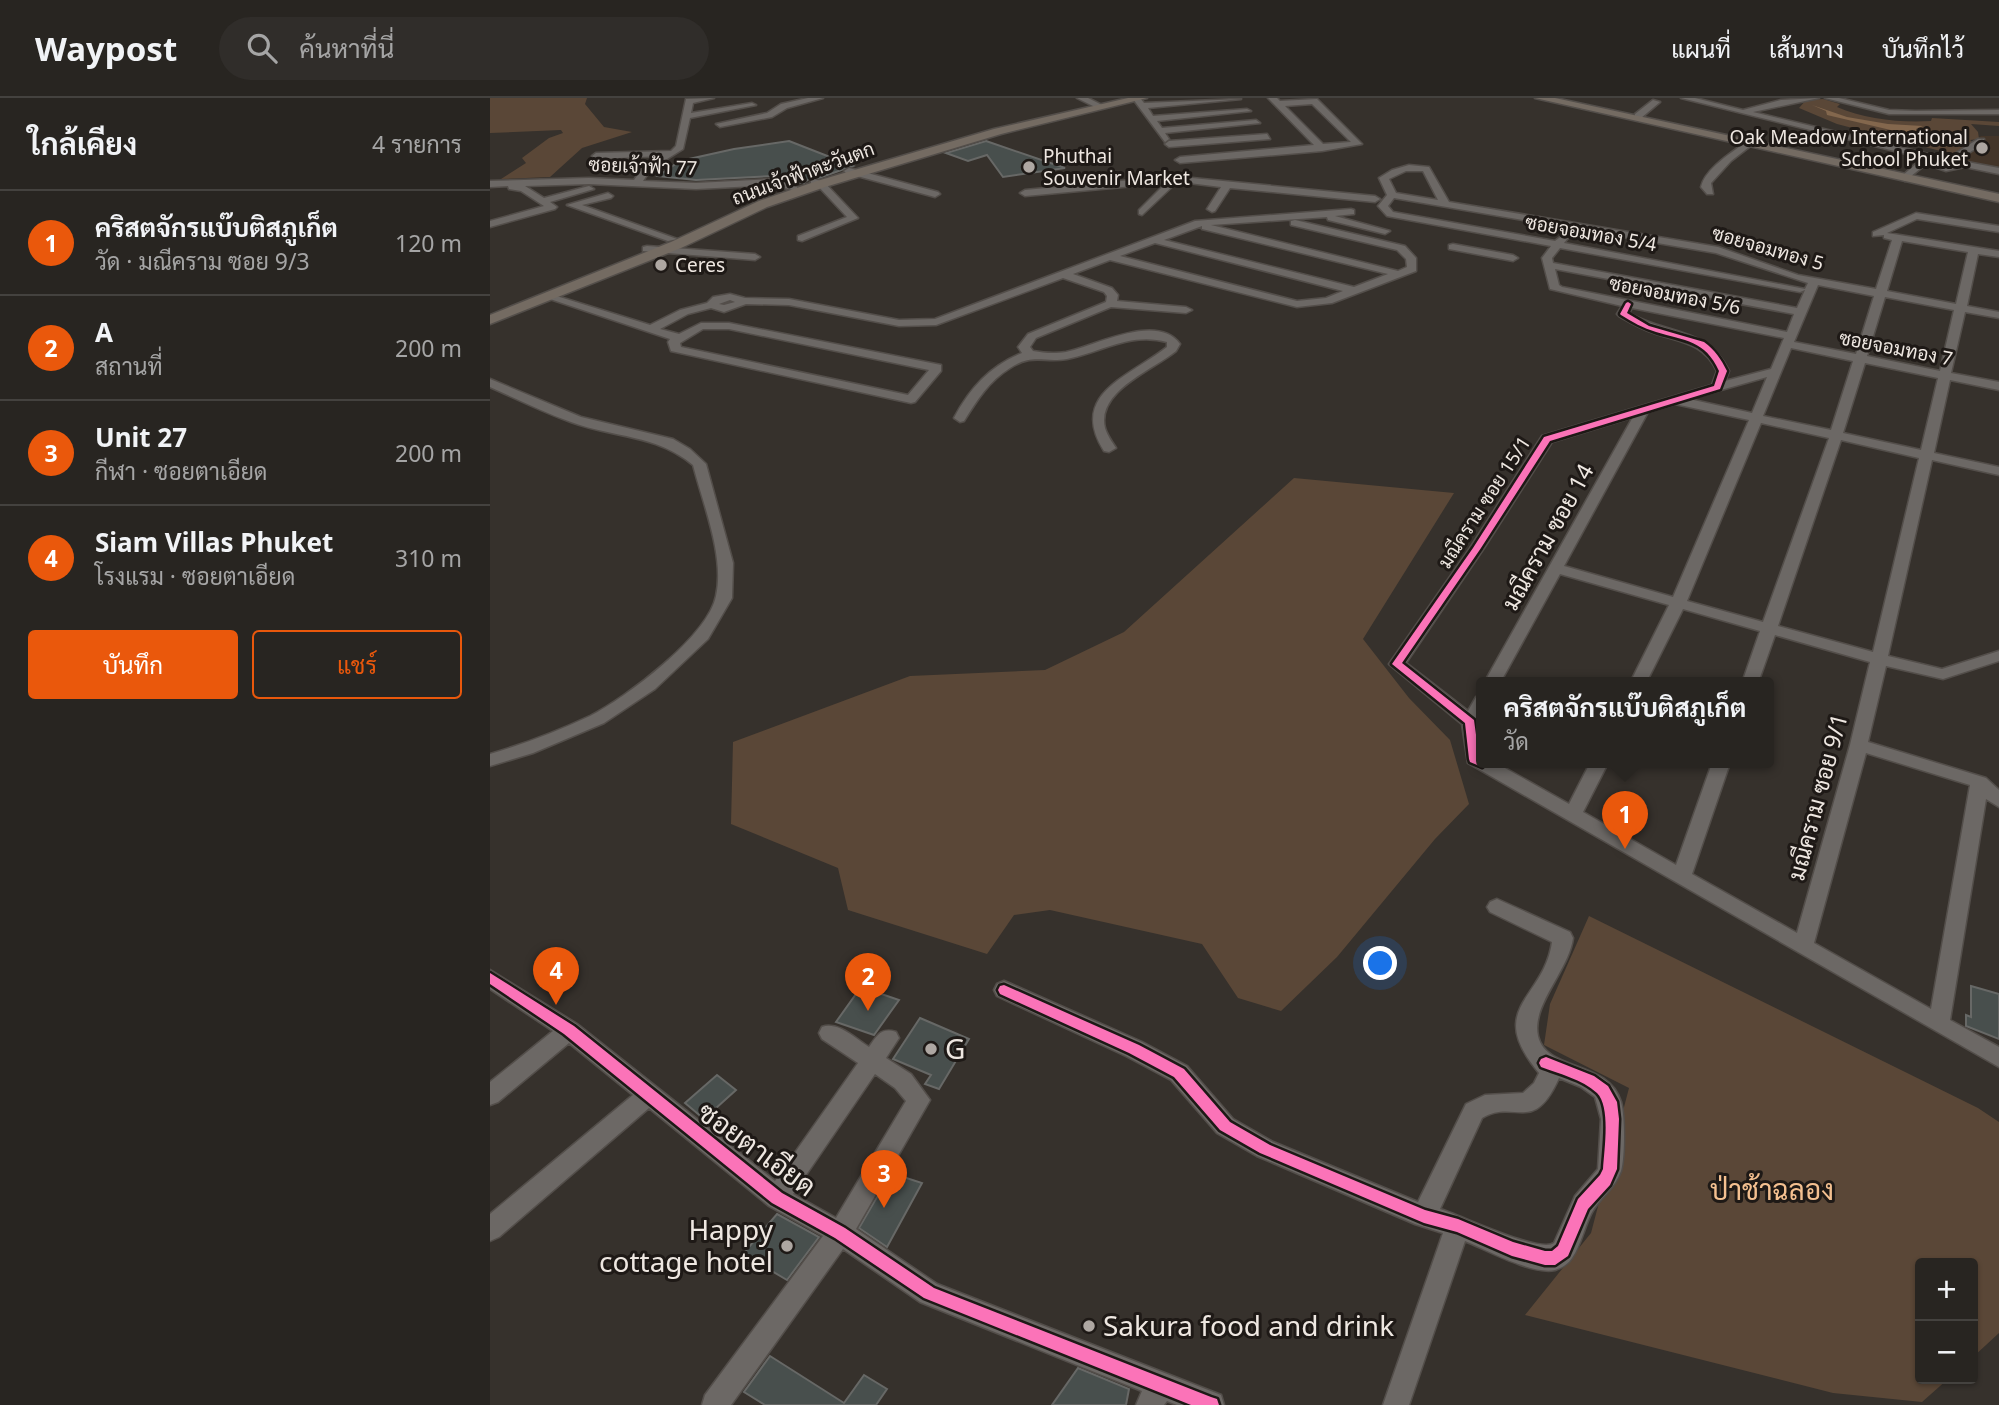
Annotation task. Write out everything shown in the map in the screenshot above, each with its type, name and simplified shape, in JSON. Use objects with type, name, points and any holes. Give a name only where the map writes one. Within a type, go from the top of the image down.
[{"type":"main road","points":[[1540,98],[1720,135],[1749,144],[1948,182],[1999,196]]},
{"type":"main road","points":[[1555,98],[1999,196]]},
{"type":"main road","name":"ถนนเจ้าฟ้าตะวันตก","points":[[490,313],[756,202],[794,189],[982,133],[1100,106],[1139,100]]},
{"type":"main road","name":"ถนนเจ้าฟ้าตะวันตก","points":[[853,172],[998,131],[1139,100]]},
{"type":"main road","name":"ถนนเจ้าฟ้าตะวันตก","points":[[490,320],[661,251],[763,204],[818,183]]},
{"type":"street","points":[[638,182],[648,167],[680,147],[689,101],[710,98]]},
{"type":"street","points":[[720,124],[768,116],[784,106],[819,98]]},
{"type":"street","points":[[1081,98],[1100,106]]},
{"type":"street","points":[[1139,100],[1237,98],[1281,152]]},
{"type":"street","points":[[1685,98],[1740,113],[1831,132],[1927,158],[1941,167],[1960,163],[1999,171]]},
{"type":"street","points":[[1771,98],[1781,102]]},
{"type":"street","points":[[1740,113],[1781,102],[1815,98]]},
{"type":"street","points":[[1829,98],[1889,112],[1999,112]]},
{"type":"street","points":[[1139,100],[1180,160],[1185,179]]},
{"type":"street","points":[[1275,101],[1322,148]]},
{"type":"street","points":[[1180,160],[1357,144],[1314,101],[1275,101]]},
{"type":"street","points":[[1638,116],[1656,102]]},
{"type":"street","points":[[686,117],[752,106]]},
{"type":"street","points":[[1151,118],[1247,111]]},
{"type":"street","points":[[1160,131],[1256,123]]},
{"type":"street","points":[[1169,144],[1268,137]]},
{"type":"street","points":[[1948,182],[1960,163],[1981,141]]},
{"type":"street","points":[[1710,192],[1706,183],[1728,159],[1749,144]]},
{"type":"street","points":[[596,156],[674,153]]},
{"type":"street","points":[[1907,176],[1927,158]]},
{"type":"street","points":[[1392,195],[1384,178],[1408,166],[1414,166],[1426,169],[1445,204]]},
{"type":"street","points":[[853,172],[935,194]]},
{"type":"street","points":[[1142,212],[1185,179]]},
{"type":"street","points":[[1025,193],[1185,179],[1226,186],[1375,199]]},
{"type":"street","name":"ซอยเจ้าฟ้า 77","points":[[490,184],[638,182],[696,186],[773,182],[794,189]]},
{"type":"street","points":[[802,238],[853,218],[818,183]]},
{"type":"street","points":[[542,201],[607,184]]},
{"type":"street","points":[[1212,209],[1226,186]]},
{"type":"street","points":[[490,194],[512,187],[523,188],[552,207],[490,224]]},
{"type":"street","points":[[1280,191],[1274,200],[1317,209],[1385,231]]},
{"type":"street","name":"ซอยจอมทอง 5","points":[[1392,195],[1718,250],[1812,286],[1882,294],[1999,315]]},
{"type":"street","name":"ซอยจอมทอง 5/4","points":[[1392,195],[1383,206],[1390,214],[1556,245],[1812,286]]},
{"type":"street","points":[[608,196],[572,205],[672,239]]},
{"type":"street","points":[[649,330],[684,312],[711,305],[717,299],[726,297],[738,298],[741,301],[789,302],[864,317],[921,324],[954,316],[1195,224],[1273,218],[1317,209],[1351,212]]},
{"type":"street","points":[[490,211],[505,220]]},
{"type":"street","points":[[1999,229],[1916,216],[1877,234],[1999,254]]},
{"type":"street","points":[[1111,257],[1283,303],[1314,304],[1412,269],[1410,258],[1401,248],[1273,218]]},
{"type":"street","points":[[1195,224],[1400,274]]},
{"type":"street","points":[[1574,226],[1547,258],[1549,265],[1801,312]]},
{"type":"street","points":[[1452,247],[1473,230]]},
{"type":"street","points":[[1752,677],[1836,435],[1898,238]]},
{"type":"street","points":[[1154,240],[1355,291]]},
{"type":"street","points":[[1452,247],[1513,258]]},
{"type":"street","points":[[1452,247],[1459,260]]},
{"type":"street","points":[[647,249],[755,257]]},
{"type":"street","name":"มณีคราม ซอย 9/1","points":[[1803,947],[1858,746],[1974,250]]},
{"type":"street","name":"ซอยจอมทอง 5/6","points":[[1549,265],[1554,287],[1788,340]]},
{"type":"street","points":[[1063,274],[1108,290],[1113,295],[1111,304]]},
{"type":"street","points":[[1641,677],[1678,603],[1754,417],[1812,286]]},
{"type":"street","points":[[560,291],[691,331]]},
{"type":"street","points":[[546,296],[678,338]]},
{"type":"street","points":[[1029,354],[1024,347],[1032,336],[1090,310],[1111,304],[1186,310]]},
{"type":"street","points":[[1628,304],[1622,314],[1646,327],[1690,339],[1718,356],[1723,371],[1717,387]]},
{"type":"street","points":[[729,326],[937,368],[911,399],[679,351],[674,346],[678,338],[691,331],[701,327],[729,326]]},
{"type":"street","points":[[960,418],[968,403],[990,376],[1002,366],[1029,354],[1059,358],[1120,336],[1136,334],[1171,340],[1174,344],[1172,349],[1118,384],[1101,406],[1097,418],[1100,435],[1109,448]]},
{"type":"street","name":"ซอยจอมทอง 7","points":[[1788,340],[1861,359],[1999,386]]},
{"type":"street","name":"มณีคราม ซอย 15/1","points":[[1470,722],[1397,664],[1477,548],[1547,439],[1776,371]]},
{"type":"street","points":[[490,383],[577,420],[668,442],[685,452],[699,464],[726,564],[724,598],[700,639],[649,685],[598,719],[490,761]]},
{"type":"street","points":[[1679,401],[1999,471]]},
{"type":"street","name":"มณีคราม ซอย 14","points":[[1495,677],[1642,412]]},
{"type":"street","points":[[1557,569],[1878,659],[1943,674],[1999,656]]},
{"type":"street","points":[[1476,712],[1470,722],[1476,760]]},
{"type":"street","points":[[1858,746],[1980,782],[1999,801]]},
{"type":"street","points":[[1491,768],[1999,1058]]},
{"type":"street","points":[[1573,815],[1596,768]]},
{"type":"street","points":[[1681,877],[1719,768]]},
{"type":"street","points":[[1939,1024],[1980,782]]},
{"type":"street","points":[[1004,990],[1134,1049],[1179,1073],[1225,1126],[1265,1149],[1424,1216],[1458,1226],[1530,1255],[1555,1258],[1563,1251],[1583,1204],[1605,1180],[1609,1169],[1612,1119],[1610,1102],[1603,1090],[1589,1080],[1546,1063],[1530,1046],[1527,1034],[1528,1018],[1559,953],[1563,938],[1497,907]]},
{"type":"street","name":"ซอยตาเอียด","points":[[490,978],[569,1030],[777,1198],[840,1233],[929,1293],[1155,1396],[1211,1405]]},
{"type":"street","points":[[490,1095],[569,1030]]},
{"type":"street","points":[[715,1405],[840,1233],[919,1100],[904,1082],[830,1033]]},
{"type":"street","points":[[777,1198],[888,1038]]},
{"type":"street","points":[[1424,1216],[1474,1111],[1483,1105],[1530,1103],[1538,1096],[1549,1076],[1546,1063]]},
{"type":"street","points":[[490,1229],[648,1096]]},
{"type":"street","points":[[1396,1405],[1458,1226]]},
{"type":"shaded area","points":[[1812,105],[1847,117],[1888,124],[1923,126],[1916,129],[1916,136],[1827,115],[1826,111]]},
{"type":"shaded area","name":"Oak Meadow International School Phuket","points":[[1981,136],[1999,136],[1999,170],[1967,163],[1953,155]]},
{"type":"green space","points":[[490,98],[587,98],[585,104],[604,127],[632,132],[582,148],[550,177],[501,179],[526,163],[522,158],[549,138],[563,133],[561,130],[490,133]]},
{"type":"green space","points":[[1823,99],[1840,104],[1837,107],[1859,115],[1895,121],[1931,121],[1932,118],[1999,122],[1999,126],[1971,124],[1978,132],[1979,139],[1970,140],[1973,143],[1952,154],[1837,124],[1799,108],[1806,100]]},
{"type":"green space","points":[[1294,478],[1454,493],[1363,639],[1409,698],[1450,740],[1469,804],[1435,839],[1337,957],[1281,1011],[1238,998],[1202,944],[1050,910],[1014,915],[987,954],[848,910],[838,868],[731,824],[733,742],[910,676],[1045,670],[1124,632]]},
{"type":"green space","name":"ป่าช้าฉลอง","points":[[1589,916],[1978,1108],[1999,1122],[1999,1333],[1978,1352],[1978,1258],[1915,1258],[1915,1384],[1942,1384],[1922,1402],[1833,1393],[1525,1315],[1591,1233],[1629,1088],[1544,1045],[1550,1004]]},
{"type":"building","points":[[789,141],[853,166],[819,178],[810,178],[804,183],[773,176],[696,180],[658,176],[680,161]]},
{"type":"building","points":[[986,141],[1065,168],[1003,177],[987,155],[968,161],[946,153]]},
{"type":"building","points":[[1971,986],[1999,994],[1999,1039],[1966,1026],[1966,1015],[1971,1017]]},
{"type":"building","points":[[861,987],[899,1000],[874,1035],[836,1022]]},
{"type":"building","name":"G","points":[[920,1018],[969,1039],[939,1089],[925,1084],[931,1075],[893,1059]]},
{"type":"building","points":[[717,1075],[736,1090],[704,1119],[685,1103]]},
{"type":"building","points":[[891,1173],[922,1183],[887,1247],[859,1228]]},
{"type":"building","name":"Happy cottage hotel","points":[[777,1214],[819,1237],[787,1280],[743,1254]]},
{"type":"building","points":[[770,1356],[844,1403],[864,1375],[887,1389],[876,1405],[765,1405],[744,1392]]},
{"type":"building","points":[[1078,1368],[1129,1389],[1126,1405],[1052,1405]]},
{"type":"cycle path","points":[[1476,760],[1470,722],[1397,664],[1477,548],[1547,439],[1717,387],[1723,371],[1710,350],[1701,344],[1644,326],[1623,314],[1628,304]]},
{"type":"cycle path","points":[[490,978],[569,1030],[777,1198],[840,1233],[929,1293],[1211,1405]]},
{"type":"cycle path","points":[[1004,990],[1134,1049],[1179,1073],[1225,1126],[1265,1149],[1424,1216],[1458,1226],[1512,1249],[1555,1258],[1563,1251],[1583,1204],[1605,1180],[1610,1169],[1612,1119],[1610,1102],[1603,1090],[1589,1080],[1546,1063]]},
{"type":"place","name":"Oak Meadow International School Phuket","points":[[1982,148]]},
{"type":"place","name":"Phuthai Souvenir Market","points":[[1029,167]]},
{"type":"place","name":"Ceres","points":[[661,265]]},
{"type":"place","name":"คริสตจักรแบ๊บติสภูเก็ต","points":[[1625,849]]},
{"type":"place","name":"Siam Villas Phuket","points":[[556,1005]]},
{"type":"place","name":"A","points":[[868,1011]]},
{"type":"place","name":"G","points":[[931,1049]]},
{"type":"place","name":"Unit 27","points":[[884,1208]]},
{"type":"place","name":"Happy cottage hotel","points":[[787,1246]]},
{"type":"place","name":"Sakura food and drink","points":[[1089,1326]]}]
